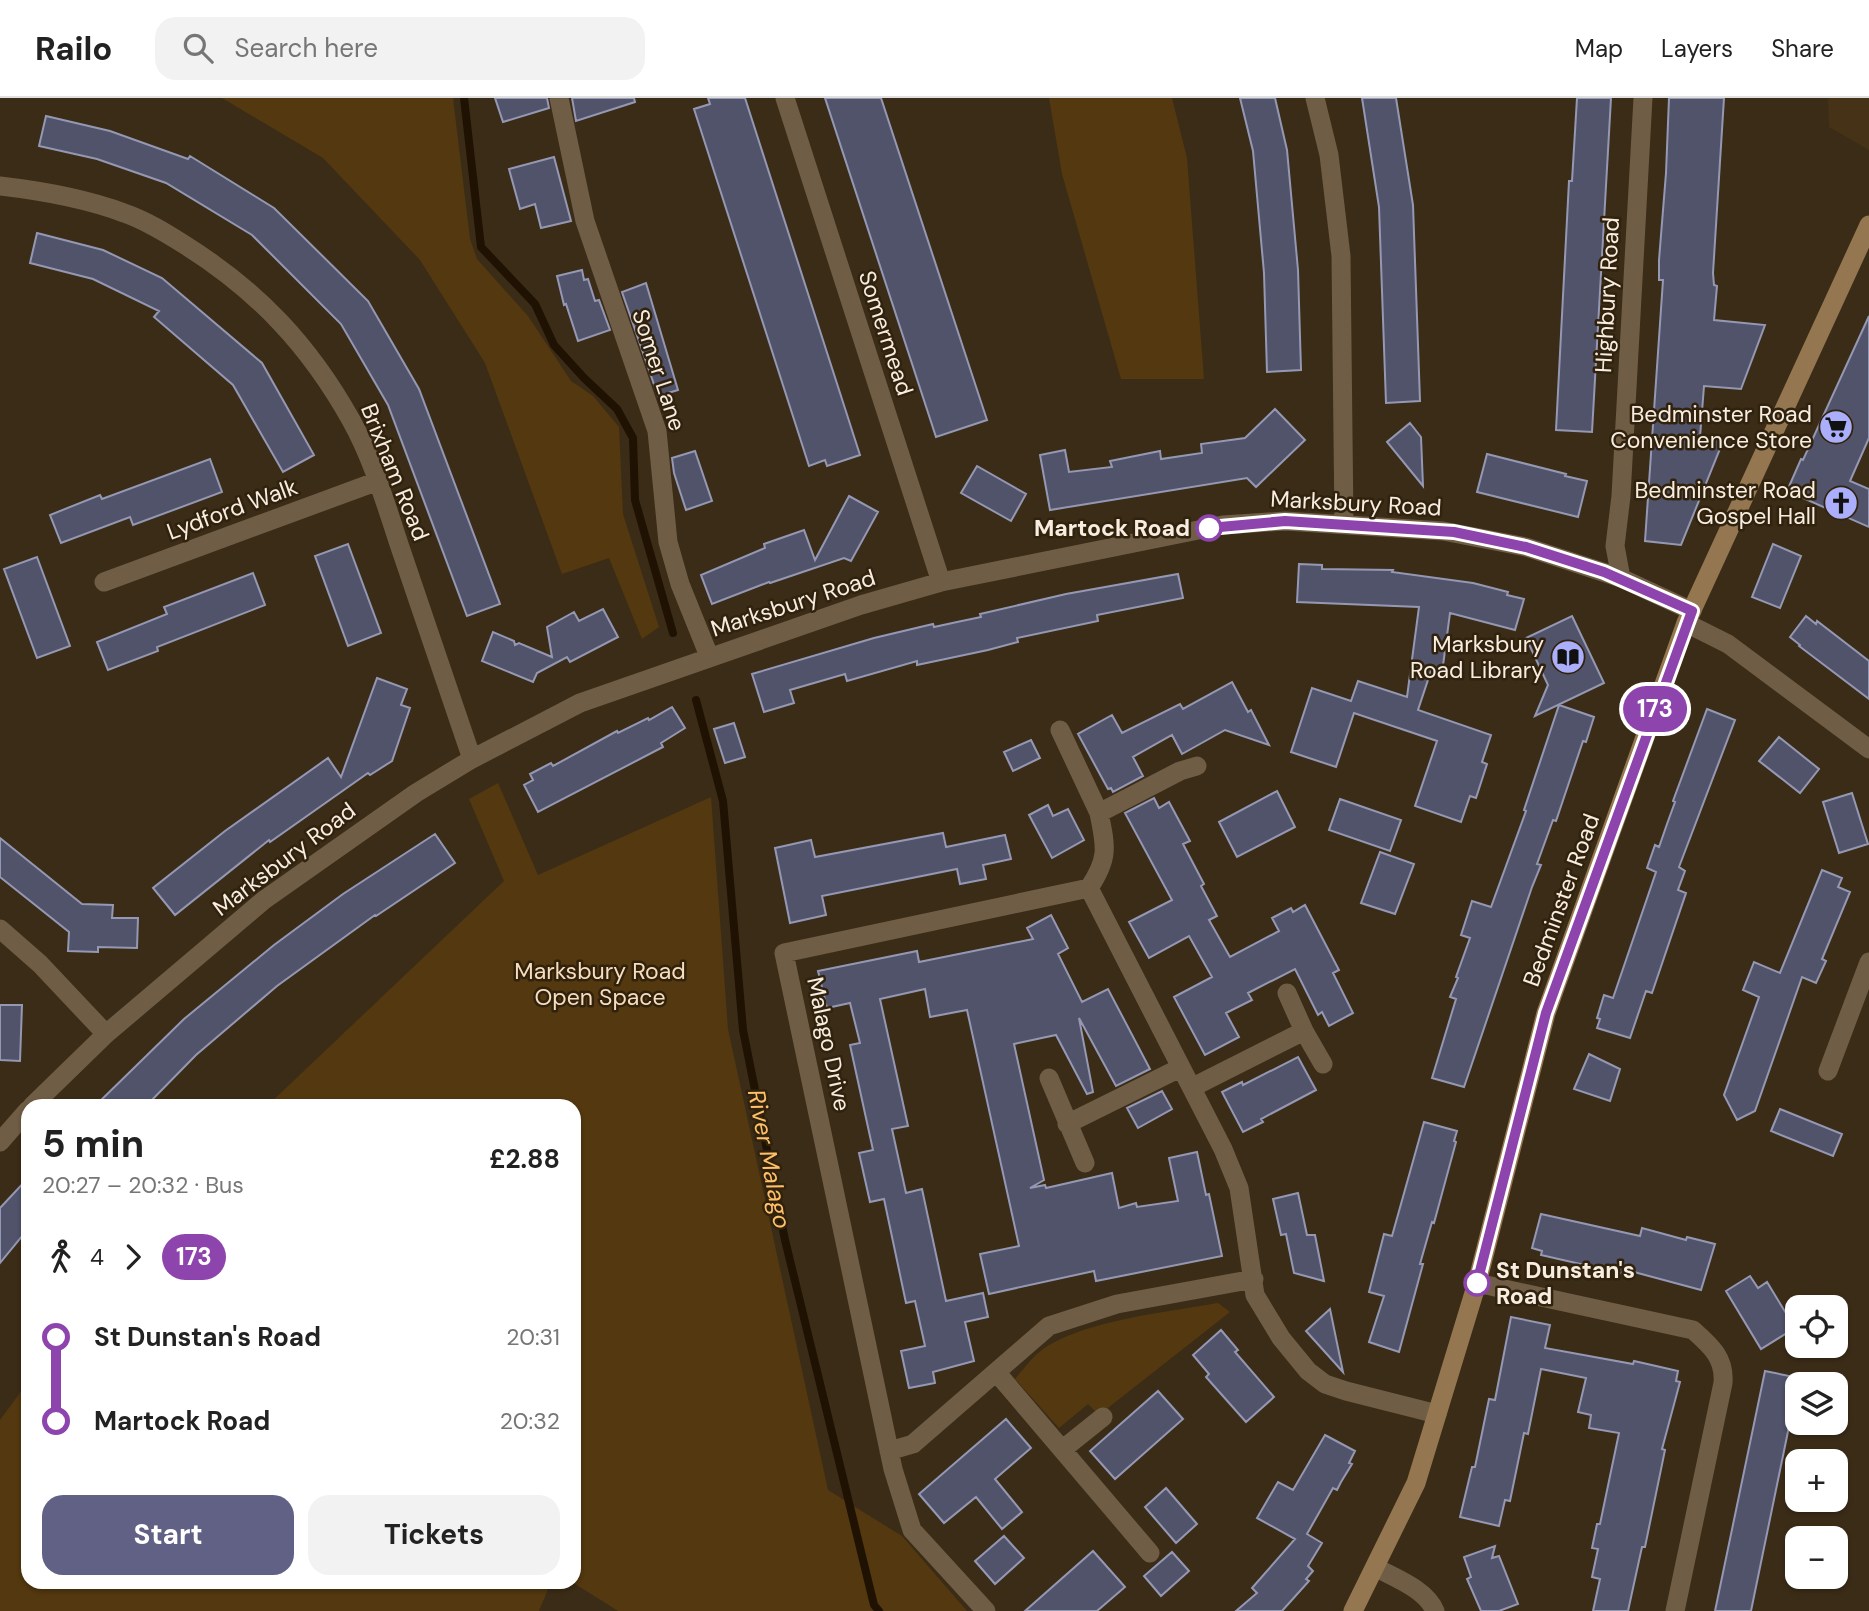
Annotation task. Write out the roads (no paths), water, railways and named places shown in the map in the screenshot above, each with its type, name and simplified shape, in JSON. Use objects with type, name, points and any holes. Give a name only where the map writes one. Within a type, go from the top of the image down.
[{"type":"main road","name":"Bedminster Road","points":[[1353,1611],[1416,1483],[1477,1283],[1546,1013],[1689,617],[1869,225]]},
{"type":"street","name":"Somer Lane","points":[[559,98],[584,220],[657,431],[668,542],[704,658]]},
{"type":"street","name":"Somermead","points":[[785,98],[941,582]]},
{"type":"street","points":[[1315,98],[1329,155],[1340,256],[1344,524]]},
{"type":"street","name":"Highbury Road","points":[[1621,578],[1615,546],[1621,496],[1643,98]]},
{"type":"street","name":"Brixham Road","points":[[0,186],[72,197],[127,214],[169,234],[211,261],[255,296],[294,335],[327,380],[352,422],[378,481],[472,760]]},
{"type":"street","name":"Lydford Walk","points":[[104,582],[378,481]]},
{"type":"street","name":"Marksbury Road","points":[[39,1099],[106,1034],[264,900],[416,793],[580,702],[861,605],[941,582],[1223,525],[1285,521],[1454,532],[1526,547],[1621,578],[1689,617],[1869,749]]},
{"type":"street","points":[[1060,730],[1099,813],[1106,849],[1099,873],[1089,888],[1180,1068],[1193,1087],[1239,1188],[1255,1295],[1281,1338],[1308,1371],[1325,1384],[1437,1414]]},
{"type":"street","points":[[1099,813],[1180,771],[1197,766]]},
{"type":"street","name":"Malago Drive","points":[[986,1611],[912,1530],[889,1451],[784,953],[1089,888]]},
{"type":"street","points":[[0,929],[40,964],[106,1034]]},
{"type":"street","points":[[1828,1071],[1869,962]]},
{"type":"street","points":[[1287,993],[1323,1064]]},
{"type":"street","points":[[1193,1087],[1304,1031]]},
{"type":"street","points":[[1068,1124],[1180,1068]]},
{"type":"street","points":[[1049,1078],[1085,1163]]},
{"type":"street","points":[[0,1142],[21,1118]]},
{"type":"street","points":[[889,1451],[913,1444],[1049,1326],[1116,1304],[1254,1279]]},
{"type":"street","points":[[1477,1283],[1693,1330],[1719,1355],[1724,1370],[1723,1383],[1675,1611]]},
{"type":"street","points":[[998,1373],[1150,1553]]},
{"type":"street","points":[[1063,1449],[1103,1417]]},
{"type":"street","points":[[1375,1567],[1412,1587],[1432,1604],[1435,1611]]},
{"type":"waterway","name":"River Malago","points":[[464,98],[481,247],[535,304],[554,345],[617,409],[633,438],[635,500],[673,633]]},
{"type":"waterway","name":"River Malago","points":[[696,700],[723,801],[743,1030],[785,1240],[874,1605],[879,1611]]},
{"type":"place","name":"Bedminster Road Convenience Store","points":[[1836,427]]},
{"type":"place","name":"Bedminster Road Gospel Hall","points":[[1841,503]]},
{"type":"place","name":"Martock Road","points":[[1209,528]]},
{"type":"place","name":"Marksbury Road Library","points":[[1568,657]]},
{"type":"place","name":"St Dunstan's Road","points":[[1477,1283]]},
{"type":"park label","name":"Marksbury Road Open Space","points":[[600,984]]}]
